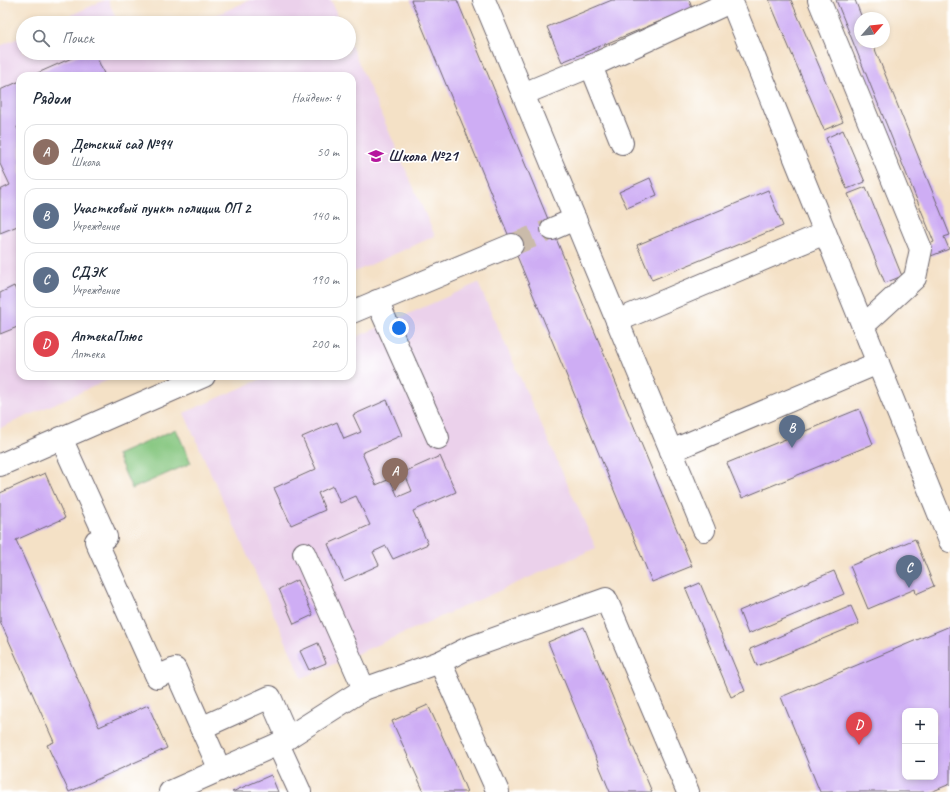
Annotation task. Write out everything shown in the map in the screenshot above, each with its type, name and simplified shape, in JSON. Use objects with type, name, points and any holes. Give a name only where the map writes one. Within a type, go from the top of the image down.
[{"type":"street","points":[[484,0],[704,530]]},
{"type":"street","points":[[819,0],[921,248],[915,278],[863,326]]},
{"type":"street","points":[[523,94],[591,66],[732,1],[878,363],[945,518],[950,541]]},
{"type":"street","points":[[591,66],[622,143]]},
{"type":"street","points":[[552,228],[575,219]]},
{"type":"street","points":[[617,321],[825,233]]},
{"type":"street","points":[[356,310],[512,245]]},
{"type":"street","points":[[377,301],[438,438]]},
{"type":"street","points":[[671,451],[878,363]]},
{"type":"street","points":[[0,465],[195,380]]},
{"type":"street","points":[[61,438],[106,537],[96,541],[157,677],[175,669],[220,770]]},
{"type":"street","points":[[304,552],[364,689]]},
{"type":"street","points":[[170,792],[283,741],[364,689],[440,662],[466,649],[606,598],[688,792]]},
{"type":"street","points":[[440,662],[498,792]]},
{"type":"street","points":[[201,728],[270,697],[300,792]]},
{"type":"shaded area","points":[[108,0],[115,16],[69,16]]},
{"type":"shaded area","points":[[250,0],[331,0],[338,16],[214,16]]},
{"type":"shaded area","name":"Школа №21","points":[[16,39],[16,60],[356,60],[356,57],[435,236],[356,271],[356,72],[16,72],[16,380],[108,380],[0,428],[0,46]]},
{"type":"shaded area","points":[[478,283],[596,548],[302,678],[184,413],[259,380],[356,380],[356,337]]},
{"type":"green space","points":[[176,429],[191,463],[132,489],[117,455]]},
{"type":"building","points":[[411,0],[457,0],[692,566],[652,582]]},
{"type":"building","points":[[612,0],[689,0],[692,8],[562,62],[547,27]]},
{"type":"building","points":[[769,0],[791,0],[843,122],[824,130]]},
{"type":"building","points":[[836,0],[855,0],[860,12],[854,12],[854,44]]},
{"type":"building","points":[[855,48],[874,48],[950,235],[944,237],[949,249],[931,256],[927,245],[934,242]]},
{"type":"building","points":[[67,60],[98,60],[103,72],[40,72]]},
{"type":"building","points":[[16,83],[16,227],[0,233],[0,190],[10,185],[0,164],[0,90]]},
{"type":"building","points":[[843,130],[865,182],[847,189],[826,138]]},
{"type":"building","points":[[650,178],[657,195],[627,208],[619,192]]},
{"type":"building","points":[[866,187],[902,276],[885,283],[848,194]]},
{"type":"building","points":[[768,190],[783,226],[652,280],[637,245]]},
{"type":"building","points":[[14,286],[16,290],[16,328],[0,334],[0,293]]},
{"type":"building","points":[[387,400],[402,435],[362,453],[376,485],[390,479],[398,497],[412,491],[404,472],[440,456],[456,492],[413,511],[428,544],[393,559],[386,546],[373,552],[379,565],[344,581],[328,544],[370,525],[356,496],[340,503],[333,486],[318,493],[325,510],[291,525],[274,488],[316,469],[302,437],[337,422],[344,439],[361,432],[353,415]]},
{"type":"building","points":[[859,409],[873,444],[742,498],[727,463]]},
{"type":"building","points":[[45,473],[65,518],[16,540],[99,727],[148,705],[167,748],[69,792],[47,745],[54,742],[0,621],[0,493]]},
{"type":"building","points":[[915,539],[934,586],[916,594],[915,589],[868,609],[850,566]]},
{"type":"building","points":[[834,571],[844,594],[748,634],[739,611]]},
{"type":"building","points":[[297,580],[313,615],[294,624],[279,589]]},
{"type":"building","points":[[700,583],[745,691],[731,697],[686,589]]},
{"type":"building","points":[[851,606],[859,624],[757,666],[750,649]]},
{"type":"building","points":[[950,626],[950,784],[931,792],[820,792],[781,697]]},
{"type":"building","points":[[584,627],[652,792],[610,792],[548,642]]},
{"type":"building","points":[[318,643],[326,663],[309,670],[300,651]]},
{"type":"building","points":[[428,705],[467,792],[424,792],[392,721]]},
{"type":"building","points":[[271,775],[278,792],[232,792]]},
{"type":"tunnel","points":[[512,245],[552,229]]},
{"type":"place","name":"Школа №21","points":[[376,156]]},
{"type":"place","name":"Участковый пункт полиции ОП 2","points":[[792,448]]},
{"type":"place","name":"Детский сад №94","points":[[395,491]]},
{"type":"place","name":"СДЭК","points":[[909,588]]},
{"type":"place","name":"АптекаПлюс","points":[[859,745]]}]
